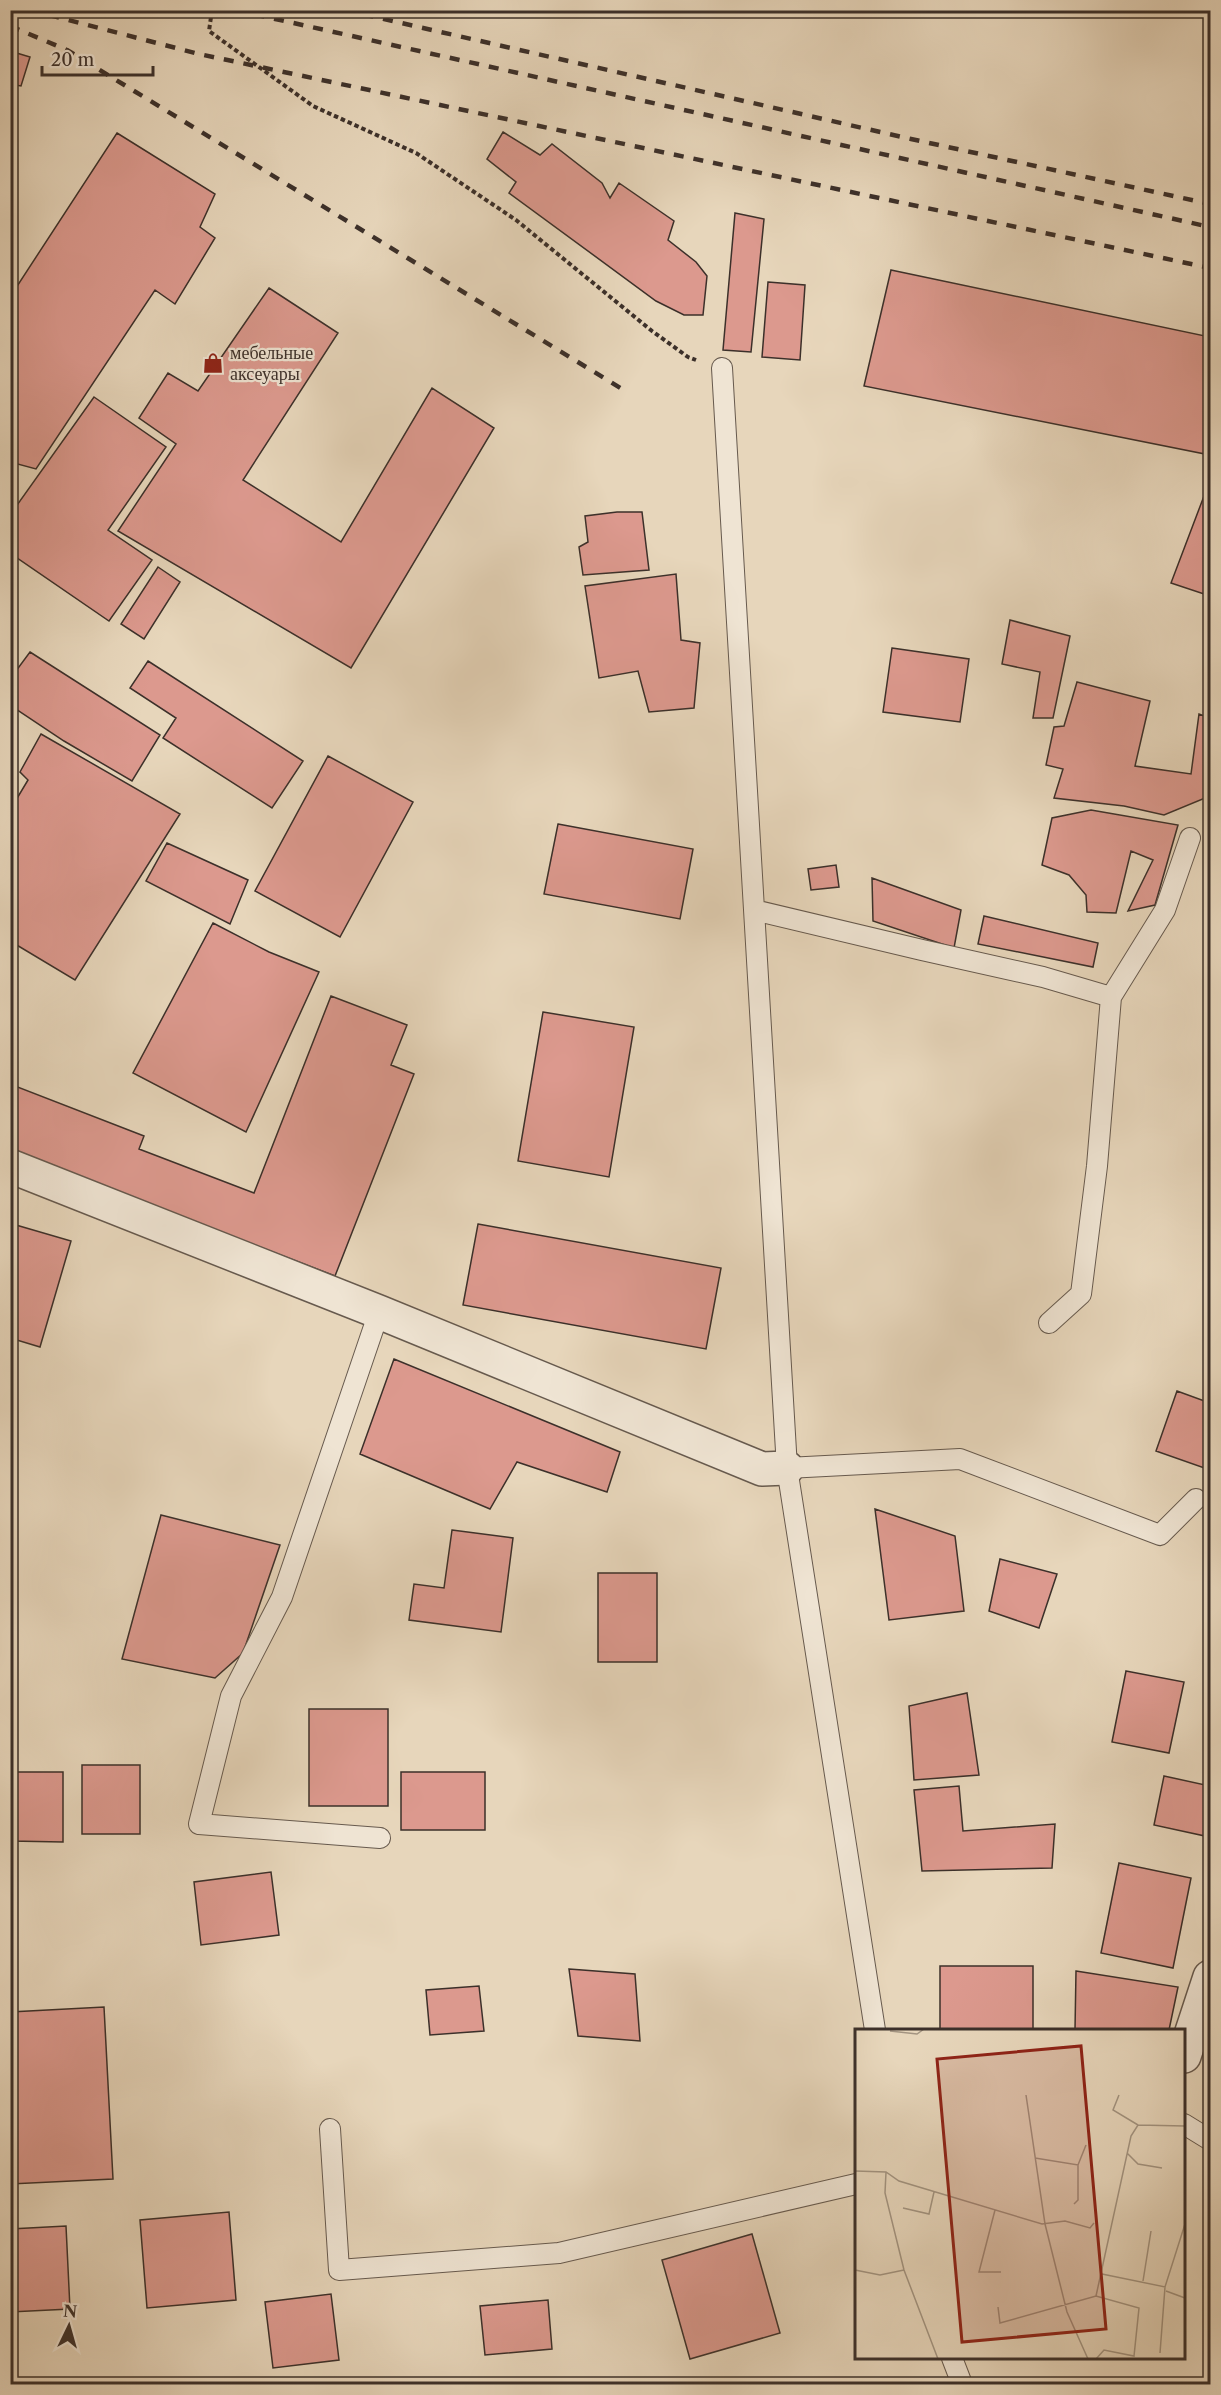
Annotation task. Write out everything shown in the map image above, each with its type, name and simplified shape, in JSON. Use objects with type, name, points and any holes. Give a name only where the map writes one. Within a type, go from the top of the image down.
[{"type":"street","points":[[10,1166],[379,1312],[762,1469],[787,1468]]},
{"type":"street","points":[[1185,2053],[1210,1977]]},
{"type":"lane","points":[[722,368],[787,1468],[875,2029]]},
{"type":"lane","points":[[1049,1323],[1081,1294],[1097,1166],[1111,997],[1165,910],[1190,838]]},
{"type":"lane","points":[[754,910],[1043,976],[1111,997]]},
{"type":"lane","points":[[379,1312],[282,1597],[231,1696],[199,1824],[380,1838]]},
{"type":"lane","points":[[787,1468],[960,1459],[1160,1535],[1196,1499]]},
{"type":"lane","points":[[1185,2125],[1210,2140]]},
{"type":"lane","points":[[330,2129],[339,2270],[559,2253],[855,2184]]},
{"type":"lane","points":[[952,2359],[962,2385]]},
{"type":"path","points":[[212,10],[209,31],[313,106],[416,153],[516,220],[652,331],[688,357],[722,368]]},
{"type":"building","points":[[10,51],[30,57],[21,86],[10,84]]},
{"type":"building","points":[[503,132],[540,155],[552,144],[602,183],[610,198],[619,183],[674,221],[668,240],[696,262],[707,276],[703,315],[684,315],[656,301],[509,193],[516,182],[487,159]]},
{"type":"building","points":[[117,133],[215,194],[200,227],[215,238],[175,304],[155,290],[36,469],[10,462],[10,297]]},
{"type":"building","points":[[735,213],[764,219],[751,352],[723,350]]},
{"type":"building","points":[[891,270],[1210,337],[1210,455],[864,386]]},
{"type":"building","points":[[768,282],[805,285],[800,360],[762,357]]},
{"type":"building","points":[[269,288],[338,333],[243,480],[341,542],[432,388],[494,428],[351,668],[118,531],[176,444],[139,418],[168,373],[198,391]]},
{"type":"building","points":[[94,397],[166,447],[108,530],[152,560],[109,621],[10,553],[10,515]]},
{"type":"building","points":[[1204,496],[1210,499],[1210,596],[1171,583]]},
{"type":"building","points":[[642,512],[649,570],[583,575],[579,547],[588,542],[585,516]]},
{"type":"building","points":[[158,567],[180,582],[144,639],[121,624]]},
{"type":"building","points":[[676,574],[681,640],[700,643],[694,708],[649,712],[638,671],[599,678],[585,586]]},
{"type":"building","points":[[1010,620],[1070,636],[1053,718],[1033,718],[1040,672],[1002,664]]},
{"type":"building","points":[[892,648],[969,659],[960,722],[883,712]]},
{"type":"building","points":[[30,652],[160,735],[132,781],[64,741],[10,705],[10,679]]},
{"type":"building","points":[[148,661],[303,761],[272,808],[163,738],[176,718],[130,688]]},
{"type":"building","points":[[1077,682],[1150,701],[1135,766],[1191,774],[1199,714],[1210,718],[1210,796],[1164,815],[1124,806],[1054,798],[1063,769],[1046,765],[1054,727],[1064,726]]},
{"type":"building","points":[[41,734],[180,814],[75,980],[10,941],[10,833],[13,829],[13,805],[28,780],[20,772]]},
{"type":"building","points":[[328,756],[413,802],[340,937],[255,891]]},
{"type":"building","points":[[1091,810],[1178,825],[1155,905],[1128,911],[1153,860],[1131,851],[1116,913],[1087,912],[1086,895],[1069,875],[1042,865],[1052,818]]},
{"type":"building","points":[[558,824],[693,849],[680,919],[544,894]]},
{"type":"building","points":[[167,843],[248,880],[230,924],[146,881]]},
{"type":"building","points":[[836,865],[839,887],[811,890],[808,869]]},
{"type":"building","points":[[872,878],[961,910],[954,948],[873,921]]},
{"type":"building","points":[[984,916],[1098,943],[1093,967],[978,944]]},
{"type":"building","points":[[213,923],[269,952],[319,972],[246,1132],[133,1073]]},
{"type":"building","points":[[331,996],[407,1025],[391,1065],[414,1074],[335,1276],[10,1151],[10,1084],[144,1136],[139,1149],[254,1193]]},
{"type":"building","points":[[543,1012],[634,1027],[609,1177],[518,1161]]},
{"type":"building","points":[[478,1224],[721,1268],[706,1349],[463,1305]]},
{"type":"building","points":[[16,1225],[71,1241],[40,1347],[10,1338],[10,1243]]},
{"type":"building","points":[[394,1359],[620,1452],[607,1492],[517,1462],[490,1509],[360,1454]]},
{"type":"building","points":[[1177,1391],[1210,1403],[1210,1470],[1156,1451]]},
{"type":"building","points":[[875,1509],[955,1536],[964,1611],[889,1620]]},
{"type":"building","points":[[161,1515],[280,1545],[243,1653],[215,1678],[122,1659]]},
{"type":"building","points":[[452,1530],[513,1538],[501,1632],[409,1620],[414,1584],[444,1588]]},
{"type":"building","points":[[1000,1559],[1057,1574],[1039,1628],[989,1611]]},
{"type":"building","points":[[598,1573],[657,1573],[657,1662],[598,1662]]},
{"type":"building","points":[[1126,1671],[1184,1682],[1169,1753],[1112,1742]]},
{"type":"building","points":[[967,1693],[979,1775],[914,1780],[909,1706]]},
{"type":"building","points":[[309,1709],[388,1709],[388,1806],[309,1806]]},
{"type":"building","points":[[82,1765],[140,1765],[140,1834],[82,1834]]},
{"type":"building","points":[[10,1772],[63,1772],[63,1842],[10,1841]]},
{"type":"building","points":[[401,1772],[485,1772],[485,1830],[401,1830]]},
{"type":"building","points":[[1164,1776],[1210,1786],[1210,1808],[1205,1836],[1154,1825]]},
{"type":"building","points":[[959,1786],[963,1831],[1055,1824],[1052,1868],[922,1871],[914,1790]]},
{"type":"building","points":[[1119,1863],[1191,1878],[1173,1968],[1101,1953]]},
{"type":"building","points":[[271,1872],[279,1935],[201,1945],[194,1882]]},
{"type":"building","points":[[940,1966],[1033,1966],[1033,2029],[940,2029]]},
{"type":"building","points":[[569,1969],[635,1974],[640,2041],[578,2036]]},
{"type":"building","points":[[1076,1971],[1178,1987],[1169,2029],[1075,2029]]},
{"type":"building","points":[[479,1986],[484,2031],[430,2035],[426,1990]]},
{"type":"building","points":[[104,2007],[113,2179],[10,2184],[10,2012]]},
{"type":"building","points":[[229,2212],[236,2300],[147,2308],[140,2220]]},
{"type":"building","points":[[66,2226],[70,2309],[10,2312],[10,2229]]},
{"type":"building","points":[[752,2234],[780,2333],[690,2359],[662,2260]]},
{"type":"building","points":[[331,2294],[339,2360],[273,2368],[265,2302]]},
{"type":"building","points":[[548,2300],[552,2349],[485,2355],[480,2306]]},
{"type":"railway","points":[[30,10],[199,54],[1210,268]]},
{"type":"railway","points":[[235,10],[1210,227]]},
{"type":"railway","points":[[344,10],[911,139],[1210,204]]},
{"type":"railway","points":[[10,26],[67,50],[627,392]]},
{"type":"place","name":"мебельные аксеуары","points":[[213,363]]}]
